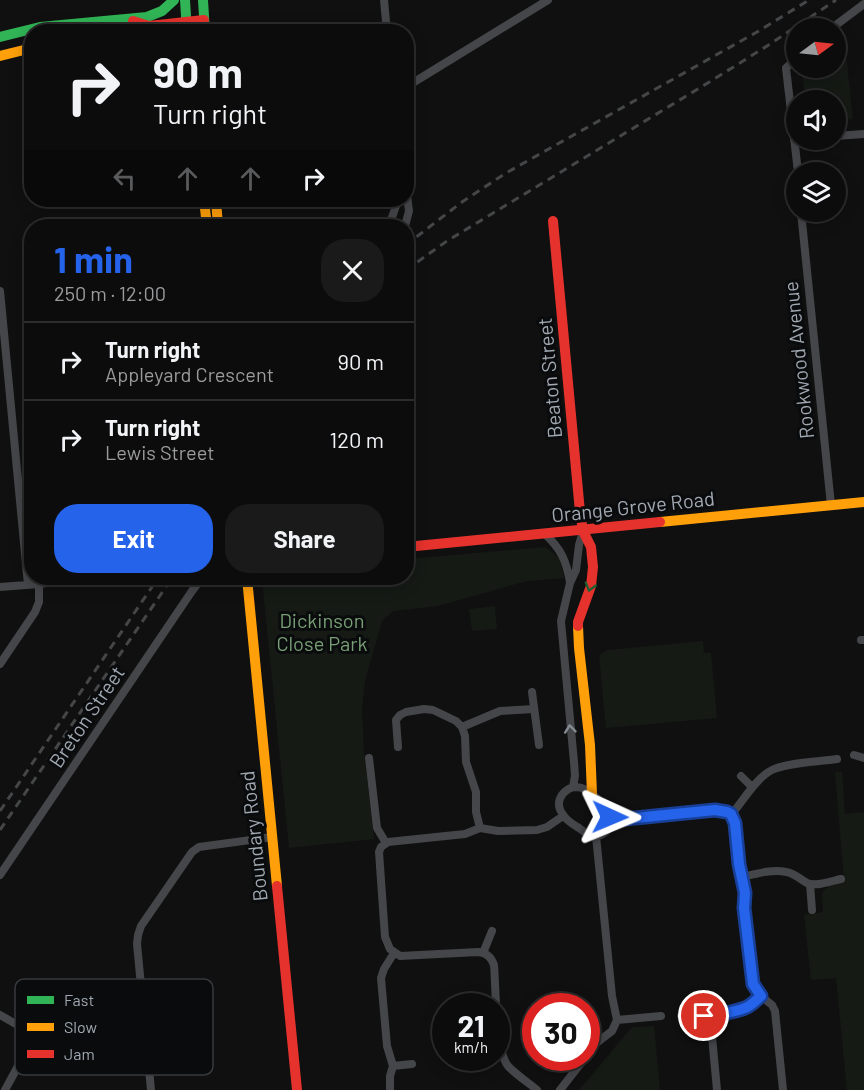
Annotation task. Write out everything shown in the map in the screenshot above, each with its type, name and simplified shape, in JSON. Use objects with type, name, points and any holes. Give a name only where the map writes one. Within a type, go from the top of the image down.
[{"type":"main road","points":[[73,24],[147,17],[168,7],[174,0]]},
{"type":"main road","points":[[185,0],[188,24]]},
{"type":"main road","points":[[203,0],[205,24]]},
{"type":"main road","points":[[127,19],[143,24]]},
{"type":"main road","points":[[0,37],[24,31]]},
{"type":"main road","points":[[0,56],[24,50]]},
{"type":"main road","name":"Beaton Street","points":[[554,221],[583,531],[591,547],[593,567],[591,586],[578,622],[590,745],[592,794]]},
{"type":"main road","name":"Orange Grove Road","points":[[414,546],[864,502]]},
{"type":"main road","name":"Boundary Road","points":[[248,585],[297,1090]]},
{"type":"street","points":[[384,0],[386,24]]},
{"type":"street","points":[[414,82],[548,0]]},
{"type":"street","points":[[845,18],[864,4]]},
{"type":"street","points":[[846,135],[864,134]]},
{"type":"street","name":"Rookwood Avenue","points":[[802,222],[831,505]]},
{"type":"street","points":[[0,291],[24,543]]},
{"type":"street","points":[[573,787],[574,762],[561,621],[570,583],[576,570],[583,531]]},
{"type":"street","points":[[545,534],[558,546],[567,565],[570,583]]},
{"type":"street","points":[[0,587],[28,585]]},
{"type":"street","points":[[0,664],[35,612],[39,602],[39,585]]},
{"type":"street","name":"Breton Street","points":[[0,875],[197,585]]},
{"type":"street","points":[[532,692],[538,745]]},
{"type":"street","points":[[462,727],[500,711],[534,709]]},
{"type":"street","points":[[398,747],[396,720],[406,712],[433,710],[456,721],[462,727],[465,736],[466,762],[476,792],[476,812],[480,828]]},
{"type":"street","points":[[854,755],[864,758]]},
{"type":"street","points":[[369,758],[377,828],[386,843]]},
{"type":"street","points":[[731,814],[752,788],[770,771],[783,766],[837,759]]},
{"type":"street","points":[[741,776],[752,788]]},
{"type":"street","points":[[573,787],[585,789],[608,811],[611,821],[608,830],[596,836],[589,835],[563,816],[559,804],[560,797],[566,790],[573,787]]},
{"type":"street","points":[[610,817],[625,819],[715,810],[731,814],[735,823],[739,864],[745,893],[744,908],[753,984],[775,1011],[783,1090]]},
{"type":"street","points":[[537,1090],[509,1066],[502,1054],[494,965],[490,957],[483,953],[400,956],[390,948],[385,937],[379,852],[386,843],[465,834],[480,828],[498,831],[537,830],[547,827],[563,816]]},
{"type":"street","points":[[596,836],[612,996],[617,1020],[612,1031],[600,1040]]},
{"type":"street","points":[[140,979],[137,944],[141,926],[192,852],[207,844],[272,837]]},
{"type":"street","points":[[742,877],[759,873],[784,872],[796,875],[810,885],[841,879]]},
{"type":"street","points":[[810,885],[812,910]]},
{"type":"street","points":[[483,953],[492,931]]},
{"type":"street","points":[[390,1090],[389,1079],[393,1066],[387,1046],[381,978],[394,953]]},
{"type":"street","points":[[717,1090],[711,1026],[713,1020],[729,1011],[746,1008],[761,996]]},
{"type":"street","points":[[0,1015],[15,1024]]},
{"type":"street","points":[[617,1020],[661,1016]]},
{"type":"street","points":[[681,1016],[704,1016],[713,1020]]},
{"type":"street","points":[[393,1066],[412,1064]]},
{"type":"street","points":[[560,1090],[575,1071]]},
{"type":"street","points":[[5,1090],[15,1072]]},
{"type":"street","points":[[150,1075],[151,1090]]},
{"type":"green space","points":[[846,54],[853,119],[846,120],[846,90],[804,90],[803,78],[846,78]]},
{"type":"green space","name":"Dickinson Close Park","points":[[546,547],[559,558],[564,578],[527,581],[438,606],[393,611],[382,621],[365,681],[362,710],[364,752],[374,839],[289,848],[263,585],[414,585],[414,558]]},
{"type":"green space","points":[[495,606],[497,629],[472,631],[469,609]]},
{"type":"green space","points":[[703,641],[704,653],[711,653],[717,718],[606,728],[599,655],[608,650]]},
{"type":"green space","points":[[835,772],[842,772],[845,814],[864,812],[864,1090],[847,1090],[836,978],[811,980],[804,915],[823,912],[822,893],[826,888],[844,881]]},
{"type":"green space","points":[[654,1026],[660,1090],[579,1090],[595,1071],[600,1071],[600,1065],[632,1027]]},
{"type":"railway","points":[[414,239],[462,202],[506,173],[757,32],[809,0]]},
{"type":"railway","points":[[414,264],[447,241],[767,46],[836,0]]},
{"type":"railway","points":[[0,811],[153,585]]},
{"type":"railway","points":[[0,830],[167,585]]},
{"type":"traffic: fast","points":[[72,24],[147,17],[162,11],[174,0]]},
{"type":"traffic: fast","points":[[185,0],[186,24]]},
{"type":"traffic: fast","points":[[203,0],[204,24]]},
{"type":"traffic: fast","points":[[0,37],[24,31]]},
{"type":"traffic: slow","points":[[0,56],[24,50]]},
{"type":"traffic: slow","points":[[205,207],[206,219]]},
{"type":"traffic: slow","points":[[217,207],[217,219]]},
{"type":"traffic: slow","points":[[660,522],[864,502]]},
{"type":"traffic: slow","points":[[248,585],[277,886]]},
{"type":"traffic: slow","points":[[578,626],[590,745],[592,794]]},
{"type":"traffic: jam","points":[[167,24],[204,20]]},
{"type":"traffic: jam","points":[[133,21],[143,24]]},
{"type":"traffic: jam","points":[[553,221],[580,512],[583,531],[591,547],[593,567],[591,586],[578,626]]},
{"type":"traffic: jam","points":[[414,546],[660,522]]},
{"type":"traffic: jam","points":[[277,886],[297,1090]]},
{"type":"route","points":[[610,817],[625,819],[715,810],[731,814],[735,823],[739,864],[745,893],[744,908],[753,984],[761,996],[746,1008],[729,1011],[713,1020],[704,1016]]}]
